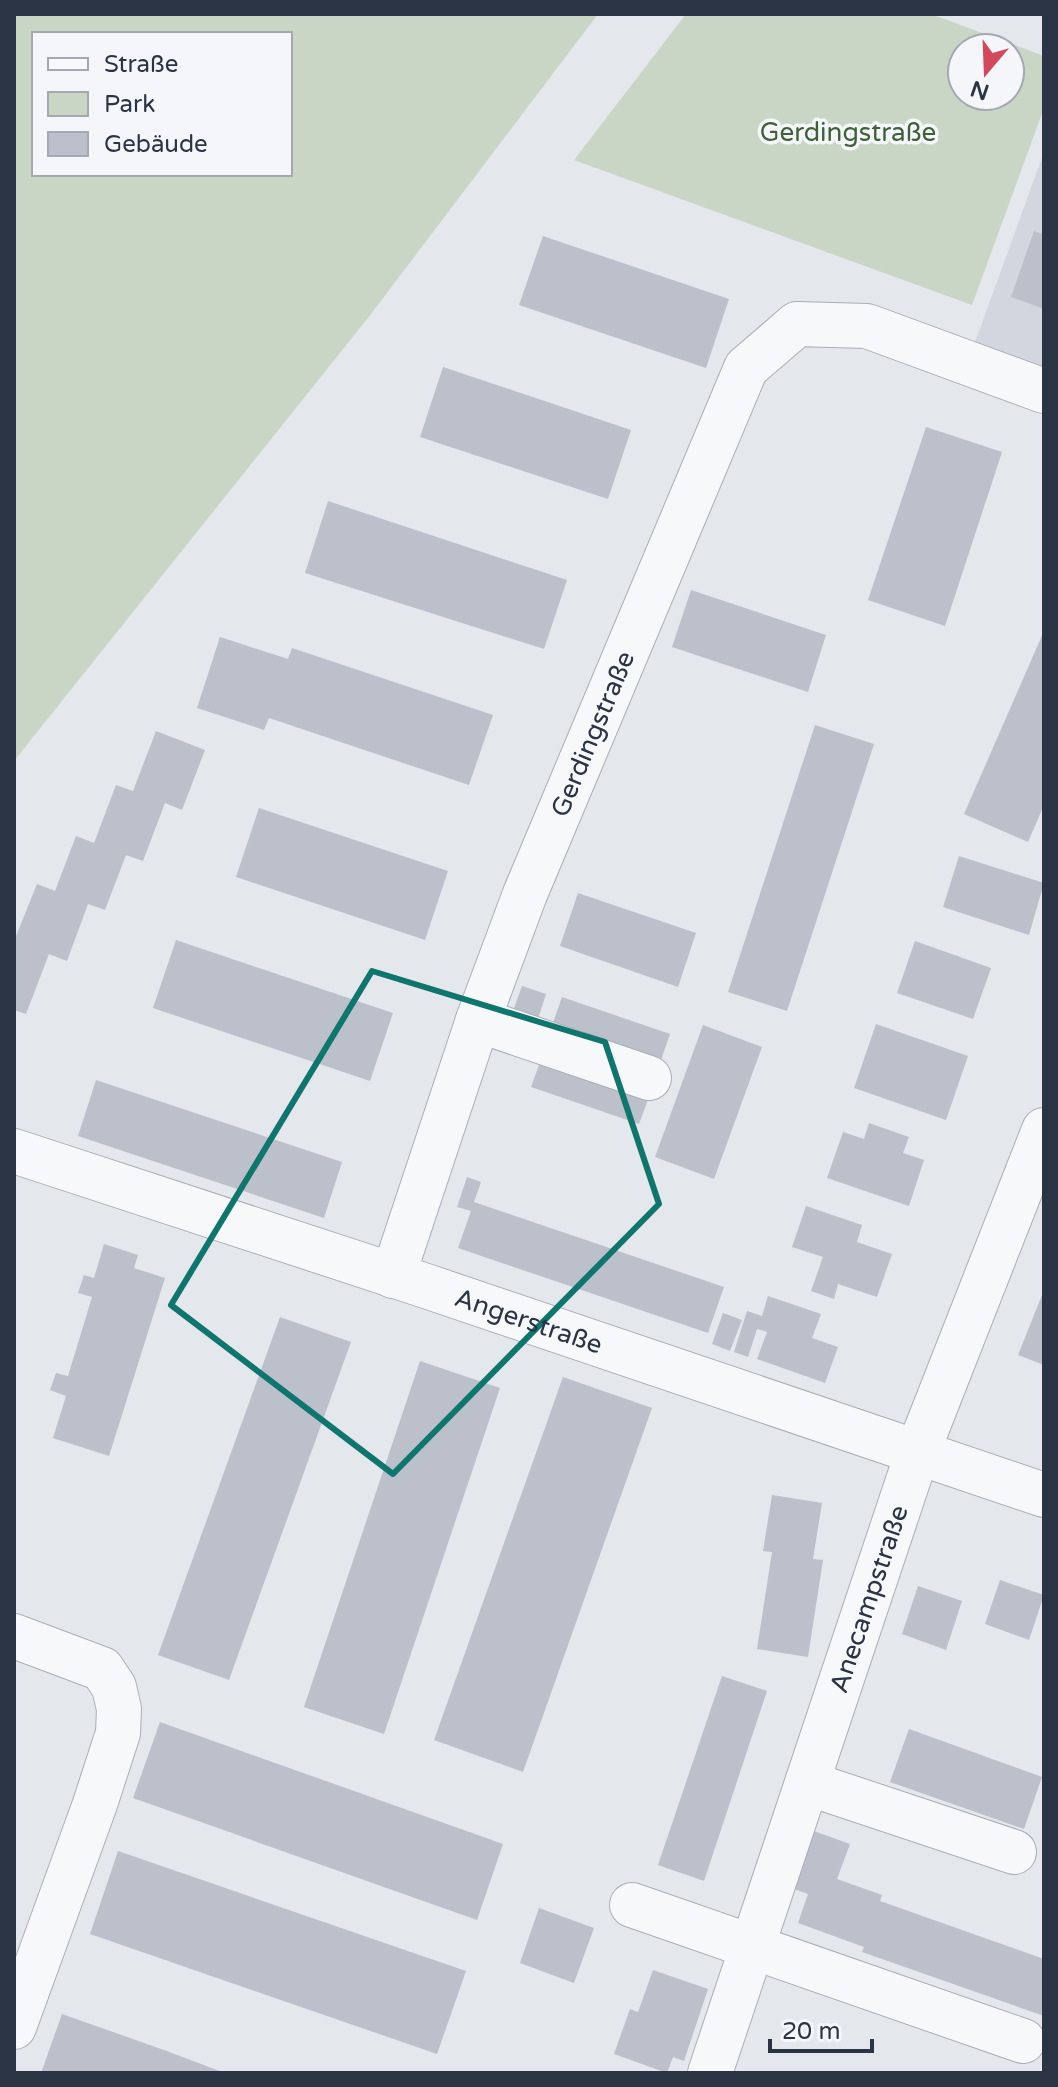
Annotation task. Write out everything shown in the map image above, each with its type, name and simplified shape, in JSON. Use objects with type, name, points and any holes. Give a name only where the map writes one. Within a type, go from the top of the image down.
[{"type":"street","name":"Gerdingstraße","points":[[393,1276],[478,1020],[525,894],[746,368],[797,324],[867,326],[1044,391]]},
{"type":"street","points":[[478,1020],[649,1078]]},
{"type":"street","name":"Anecampstraße","points":[[710,2073],[918,1451],[1044,1130]]},
{"type":"street","name":"Angerstraße","points":[[14,1151],[1044,1495]]},
{"type":"street","points":[[14,1636],[102,1669],[114,1687],[119,1709],[118,1733],[104,1776],[14,2027]]},
{"type":"street","points":[[807,1783],[1014,1852]]},
{"type":"street","points":[[632,1905],[1023,2041]]},
{"type":"highlighted area","points":[[372,971],[605,1042],[659,1204],[393,1474],[171,1305]]},
{"type":"shaded area","points":[[1044,152],[1044,370],[974,345]]},
{"type":"green space","points":[[14,14],[598,14],[371,314],[14,761]]},
{"type":"green space","name":"Gerdingstraße","points":[[686,14],[931,14],[979,32],[946,32],[946,112],[1026,112],[1026,49],[1044,56],[1044,108],[972,305],[574,160]]},
{"type":"building","points":[[1034,231],[1044,235],[1044,309],[1011,297]]},
{"type":"building","points":[[543,236],[729,299],[706,368],[519,305]]},
{"type":"building","points":[[443,367],[631,430],[608,499],[420,437]]},
{"type":"building","points":[[926,427],[1002,452],[945,626],[868,600]]},
{"type":"building","points":[[328,501],[567,580],[544,649],[305,573]]},
{"type":"building","points":[[691,590],[826,635],[808,692],[672,647]]},
{"type":"building","points":[[1044,631],[1044,805],[1028,842],[964,814]]},
{"type":"building","points":[[220,637],[288,659],[292,648],[493,715],[469,785],[269,718],[264,730],[197,708]]},
{"type":"building","points":[[815,725],[874,744],[787,1011],[728,992]]},
{"type":"building","points":[[156,731],[205,750],[182,810],[165,803],[143,861],[126,855],[105,910],[88,904],[67,961],[49,954],[26,1014],[14,1010],[14,941],[37,884],[55,891],[76,836],[94,843],[116,785],[133,791]]},
{"type":"building","points":[[259,808],[448,871],[425,940],[236,877]]},
{"type":"building","points":[[959,856],[1044,883],[1029,935],[943,907]]},
{"type":"building","points":[[578,893],[696,933],[678,987],[560,946]]},
{"type":"building","points":[[176,940],[393,1013],[370,1081],[153,1008]]},
{"type":"building","points":[[915,941],[991,968],[973,1019],[897,993]]},
{"type":"building","points":[[522,986],[546,994],[538,1019],[513,1011]]},
{"type":"building","points":[[562,997],[670,1034],[661,1060],[553,1023]]},
{"type":"building","points":[[876,1024],[968,1056],[946,1120],[854,1088]]},
{"type":"building","points":[[703,1025],[762,1047],[714,1179],[655,1157]]},
{"type":"building","points":[[541,1060],[649,1097],[639,1124],[531,1087]]},
{"type":"building","points":[[96,1080],[342,1162],[324,1218],[78,1136]]},
{"type":"building","points":[[869,1123],[909,1137],[903,1153],[924,1160],[909,1206],[827,1178],[843,1132],[864,1139]]},
{"type":"building","points":[[467,1177],[481,1182],[474,1202],[724,1287],[708,1333],[458,1248],[471,1211],[457,1207]]},
{"type":"building","points":[[806,1206],[862,1225],[857,1242],[892,1254],[877,1297],[838,1284],[834,1299],[811,1291],[823,1257],[792,1247]]},
{"type":"building","points":[[104,1244],[138,1255],[134,1268],[165,1278],[109,1456],[53,1438],[66,1396],[50,1390],[56,1373],[68,1376],[92,1297],[78,1293],[84,1275],[94,1278]]},
{"type":"building","points":[[1044,1290],[1044,1365],[1018,1355]]},
{"type":"building","points":[[768,1296],[821,1314],[812,1338],[838,1347],[825,1383],[757,1359],[767,1332],[757,1329],[748,1357],[734,1352],[747,1311],[762,1316]]},
{"type":"building","points":[[723,1313],[742,1320],[730,1351],[712,1344]]},
{"type":"building","points":[[280,1317],[351,1342],[229,1680],[158,1655]]},
{"type":"building","points":[[420,1361],[500,1388],[384,1734],[304,1707]]},
{"type":"building","points":[[563,1377],[652,1408],[523,1772],[434,1740]]},
{"type":"building","points":[[772,1495],[822,1503],[813,1559],[823,1560],[808,1657],[757,1649],[772,1552],[763,1551]]},
{"type":"building","points":[[1000,1580],[1044,1595],[1029,1640],[985,1624]]},
{"type":"building","points":[[918,1586],[962,1601],[946,1650],[902,1634]]},
{"type":"building","points":[[722,1676],[767,1691],[704,1881],[658,1865]]},
{"type":"building","points":[[160,1722],[503,1844],[477,1920],[133,1798]]},
{"type":"building","points":[[909,1729],[1042,1777],[1024,1829],[890,1782]]},
{"type":"building","points":[[814,1831],[850,1844],[837,1879],[882,1895],[880,1901],[1044,1959],[1044,2016],[862,1952],[864,1947],[798,1923],[808,1894],[794,1889]]},
{"type":"building","points":[[118,1851],[466,1971],[437,2054],[90,1934]]},
{"type":"building","points":[[539,1908],[594,1928],[574,1983],[520,1963]]},
{"type":"building","points":[[653,1970],[708,1989],[684,2061],[673,2057],[667,2073],[614,2054],[630,2009],[638,2012]]},
{"type":"building","points":[[62,2014],[164,2050],[225,2073],[41,2073]]}]
